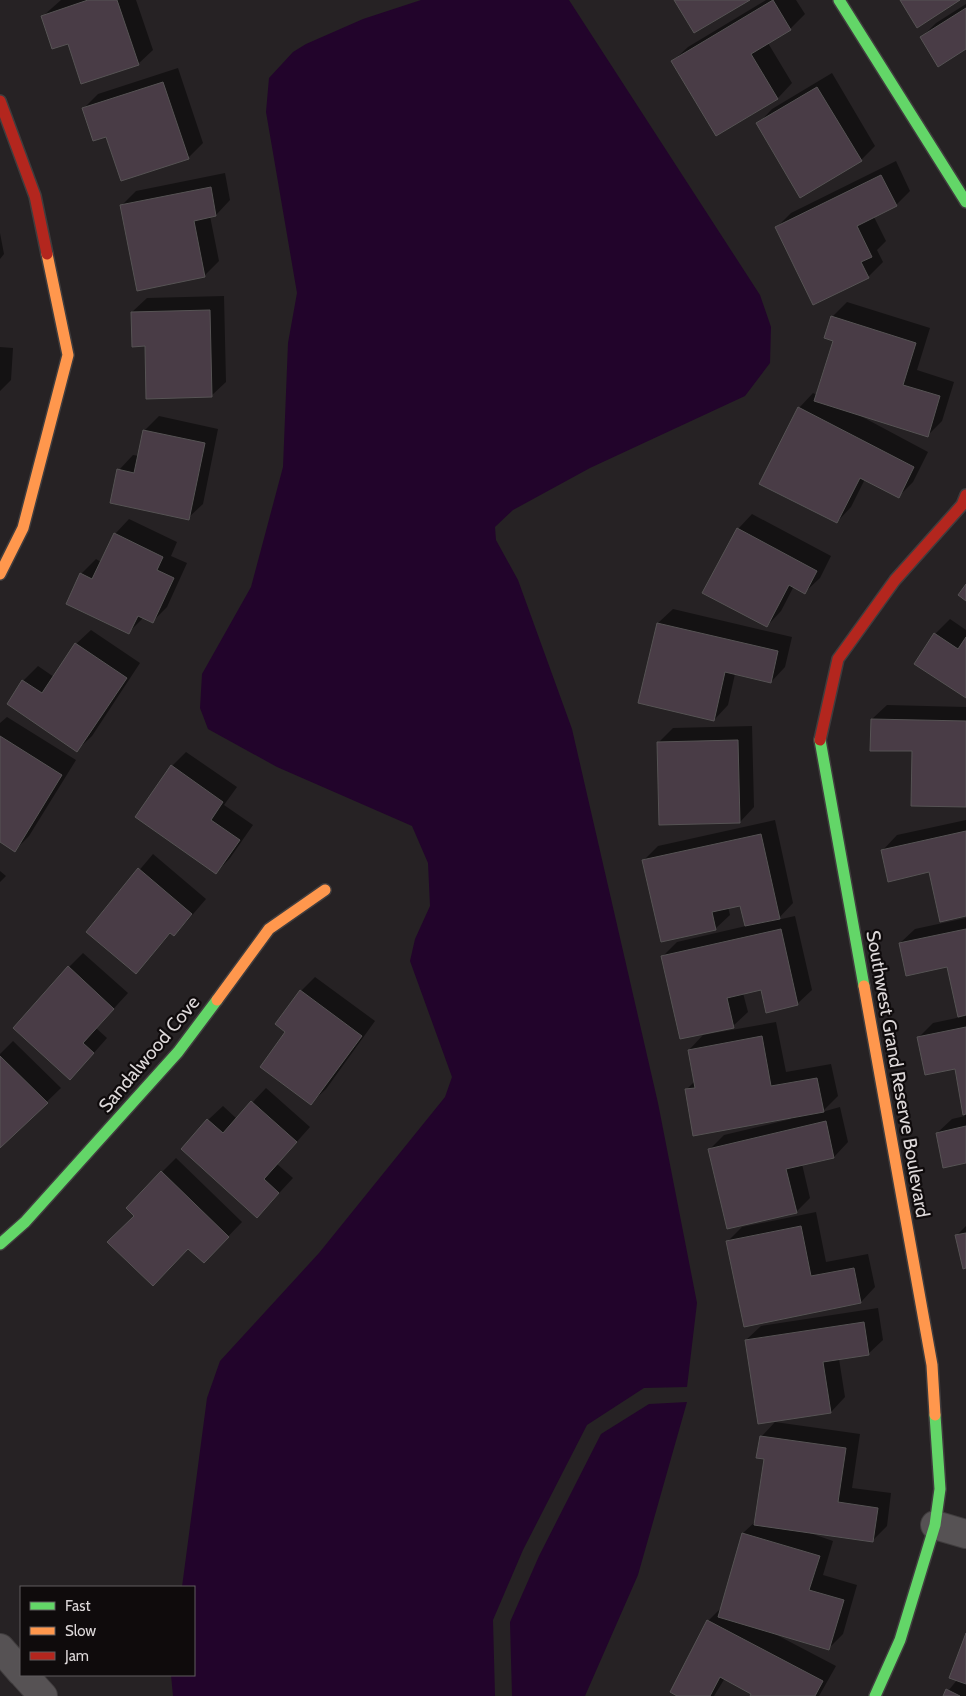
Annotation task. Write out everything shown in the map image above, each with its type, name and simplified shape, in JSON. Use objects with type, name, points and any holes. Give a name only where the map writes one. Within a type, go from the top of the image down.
[{"type":"street","points":[[840,0],[966,202]]},
{"type":"street","points":[[0,101],[35,196],[68,355],[23,528],[0,574]]},
{"type":"street","name":"Southwest Grand Reserve Boulevard","points":[[875,1696],[900,1640],[935,1526],[940,1489],[932,1364],[820,741],[838,660],[895,580],[962,505],[966,495]]},
{"type":"street","name":"Sandalwood Cove","points":[[0,1244],[25,1222],[178,1052],[270,928],[325,890]]},
{"type":"street","points":[[935,1526],[966,1534]]},
{"type":"street","points":[[0,1648],[20,1671]]},
{"type":"street","points":[[25,1676],[43,1696]]},
{"type":"shaded area","points":[[421,0],[569,0],[760,295],[771,327],[770,363],[745,396],[590,468],[513,510],[495,527],[496,540],[518,580],[572,729],[658,1103],[697,1303],[687,1387],[644,1388],[587,1425],[523,1550],[493,1620],[495,1696],[173,1696],[171,1676],[195,1676],[195,1586],[182,1586],[207,1398],[220,1361],[319,1253],[445,1097],[452,1077],[410,961],[415,939],[430,906],[428,863],[412,826],[277,767],[208,729],[200,708],[202,674],[251,587],[283,467],[288,343],[297,293],[266,112],[269,78],[293,52],[306,44],[363,19]]},
{"type":"shaded area","points":[[687,1402],[638,1575],[585,1696],[512,1696],[510,1622],[539,1556],[601,1434],[649,1404]]},
{"type":"building","points":[[88,0],[117,0],[139,65],[81,84],[68,44],[52,49],[41,16]]},
{"type":"building","points":[[674,0],[750,0],[694,33]]},
{"type":"building","points":[[773,0],[791,30],[751,54],[778,99],[716,136],[671,61]]},
{"type":"building","points":[[900,0],[960,0],[917,28]]},
{"type":"building","points":[[966,8],[966,49],[938,67],[920,37]]},
{"type":"building","points":[[163,82],[189,159],[121,181],[106,137],[93,141],[82,108]]},
{"type":"building","points":[[817,87],[862,161],[800,198],[756,123]]},
{"type":"building","points":[[881,175],[897,206],[857,226],[872,257],[861,262],[869,278],[813,305],[775,227]]},
{"type":"building","points":[[211,187],[216,216],[194,221],[205,277],[137,291],[120,205]]},
{"type":"building","points":[[210,310],[212,397],[146,399],[145,346],[132,347],[131,312]]},
{"type":"building","points":[[831,316],[916,343],[903,385],[940,396],[928,437],[814,401],[833,341],[824,338]]},
{"type":"building","points":[[798,407],[914,467],[899,498],[860,478],[837,523],[759,484]]},
{"type":"building","points":[[143,430],[205,443],[189,520],[110,503],[117,469],[134,473]]},
{"type":"building","points":[[737,528],[817,571],[805,594],[789,585],[767,627],[702,593]]},
{"type":"building","points":[[114,533],[163,557],[157,570],[174,578],[153,623],[138,616],[129,634],[66,604],[80,573],[92,579]]},
{"type":"building","points":[[966,584],[966,601],[958,595]]},
{"type":"building","points":[[657,623],[778,651],[771,683],[725,672],[714,721],[638,703]]},
{"type":"building","points":[[934,633],[958,649],[966,637],[966,698],[914,664]]},
{"type":"building","points":[[75,643],[127,678],[77,752],[7,704],[22,680],[42,693]]},
{"type":"building","points":[[871,719],[966,721],[966,807],[911,806],[912,751],[870,751]]},
{"type":"building","points":[[0,736],[62,775],[15,852],[0,842]]},
{"type":"building","points":[[738,740],[740,823],[659,825],[657,742]]},
{"type":"building","points":[[171,765],[223,802],[211,820],[240,840],[216,874],[135,817]]},
{"type":"building","points":[[966,831],[966,916],[940,922],[929,872],[888,882],[881,850]]},
{"type":"building","points":[[761,834],[780,919],[745,926],[740,906],[712,912],[716,930],[661,942],[642,860]]},
{"type":"building","points":[[138,868],[192,914],[174,936],[170,933],[136,974],[86,932]]},
{"type":"building","points":[[781,929],[798,1005],[766,1013],[761,990],[727,998],[734,1028],[680,1039],[661,956]]},
{"type":"building","points":[[966,929],[966,1015],[958,1017],[947,967],[906,976],[899,943]]},
{"type":"building","points":[[68,966],[114,1009],[83,1043],[94,1053],[70,1080],[13,1028]]},
{"type":"building","points":[[300,990],[362,1036],[311,1105],[260,1067],[285,1032],[275,1024]]},
{"type":"building","points":[[966,1027],[966,1114],[963,1115],[955,1069],[925,1075],[917,1037]]},
{"type":"building","points":[[762,1036],[771,1086],[817,1078],[824,1112],[693,1136],[685,1089],[695,1088],[688,1050]]},
{"type":"building","points":[[0,1056],[48,1103],[0,1148]]},
{"type":"building","points":[[251,1101],[297,1142],[264,1179],[279,1193],[257,1218],[181,1149],[207,1119],[223,1133]]},
{"type":"building","points":[[826,1121],[834,1158],[786,1169],[797,1213],[727,1229],[708,1149]]},
{"type":"building","points":[[966,1126],[966,1163],[943,1168],[936,1133]]},
{"type":"building","points":[[161,1171],[229,1237],[204,1263],[188,1249],[153,1286],[107,1242],[134,1216],[126,1208]]},
{"type":"building","points":[[801,1226],[811,1276],[854,1268],[861,1303],[744,1327],[726,1241]]},
{"type":"building","points":[[966,1233],[966,1268],[963,1269],[955,1235]]},
{"type":"building","points":[[864,1322],[869,1355],[823,1362],[831,1413],[758,1424],[745,1340]]},
{"type":"building","points":[[760,1436],[846,1448],[838,1502],[878,1508],[873,1542],[754,1525],[764,1459],[756,1458]]},
{"type":"building","points":[[742,1533],[820,1556],[809,1590],[844,1600],[829,1650],[718,1617]]},
{"type":"building","points":[[707,1620],[823,1681],[815,1696],[750,1696],[751,1694],[720,1677],[710,1696],[677,1696],[670,1692]]},
{"type":"building","points":[[966,1633],[966,1684],[949,1678]]},
{"type":"building","points":[[946,1689],[960,1696],[943,1696]]},
{"type":"traffic: fast","points":[[839,0],[966,202]]},
{"type":"traffic: fast","points":[[820,740],[864,986]]},
{"type":"traffic: fast","points":[[0,1244],[25,1222],[178,1052],[217,1000]]},
{"type":"traffic: fast","points":[[875,1696],[900,1640],[935,1525],[940,1489],[935,1415]]},
{"type":"traffic: slow","points":[[0,574],[23,528],[68,355],[47,254]]},
{"type":"traffic: slow","points":[[217,1000],[269,929],[325,890]]},
{"type":"traffic: slow","points":[[864,986],[932,1365],[935,1415]]},
{"type":"traffic: jam","points":[[0,101],[35,196],[47,254]]},
{"type":"traffic: jam","points":[[820,740],[838,659],[895,580],[962,505],[966,495]]}]
